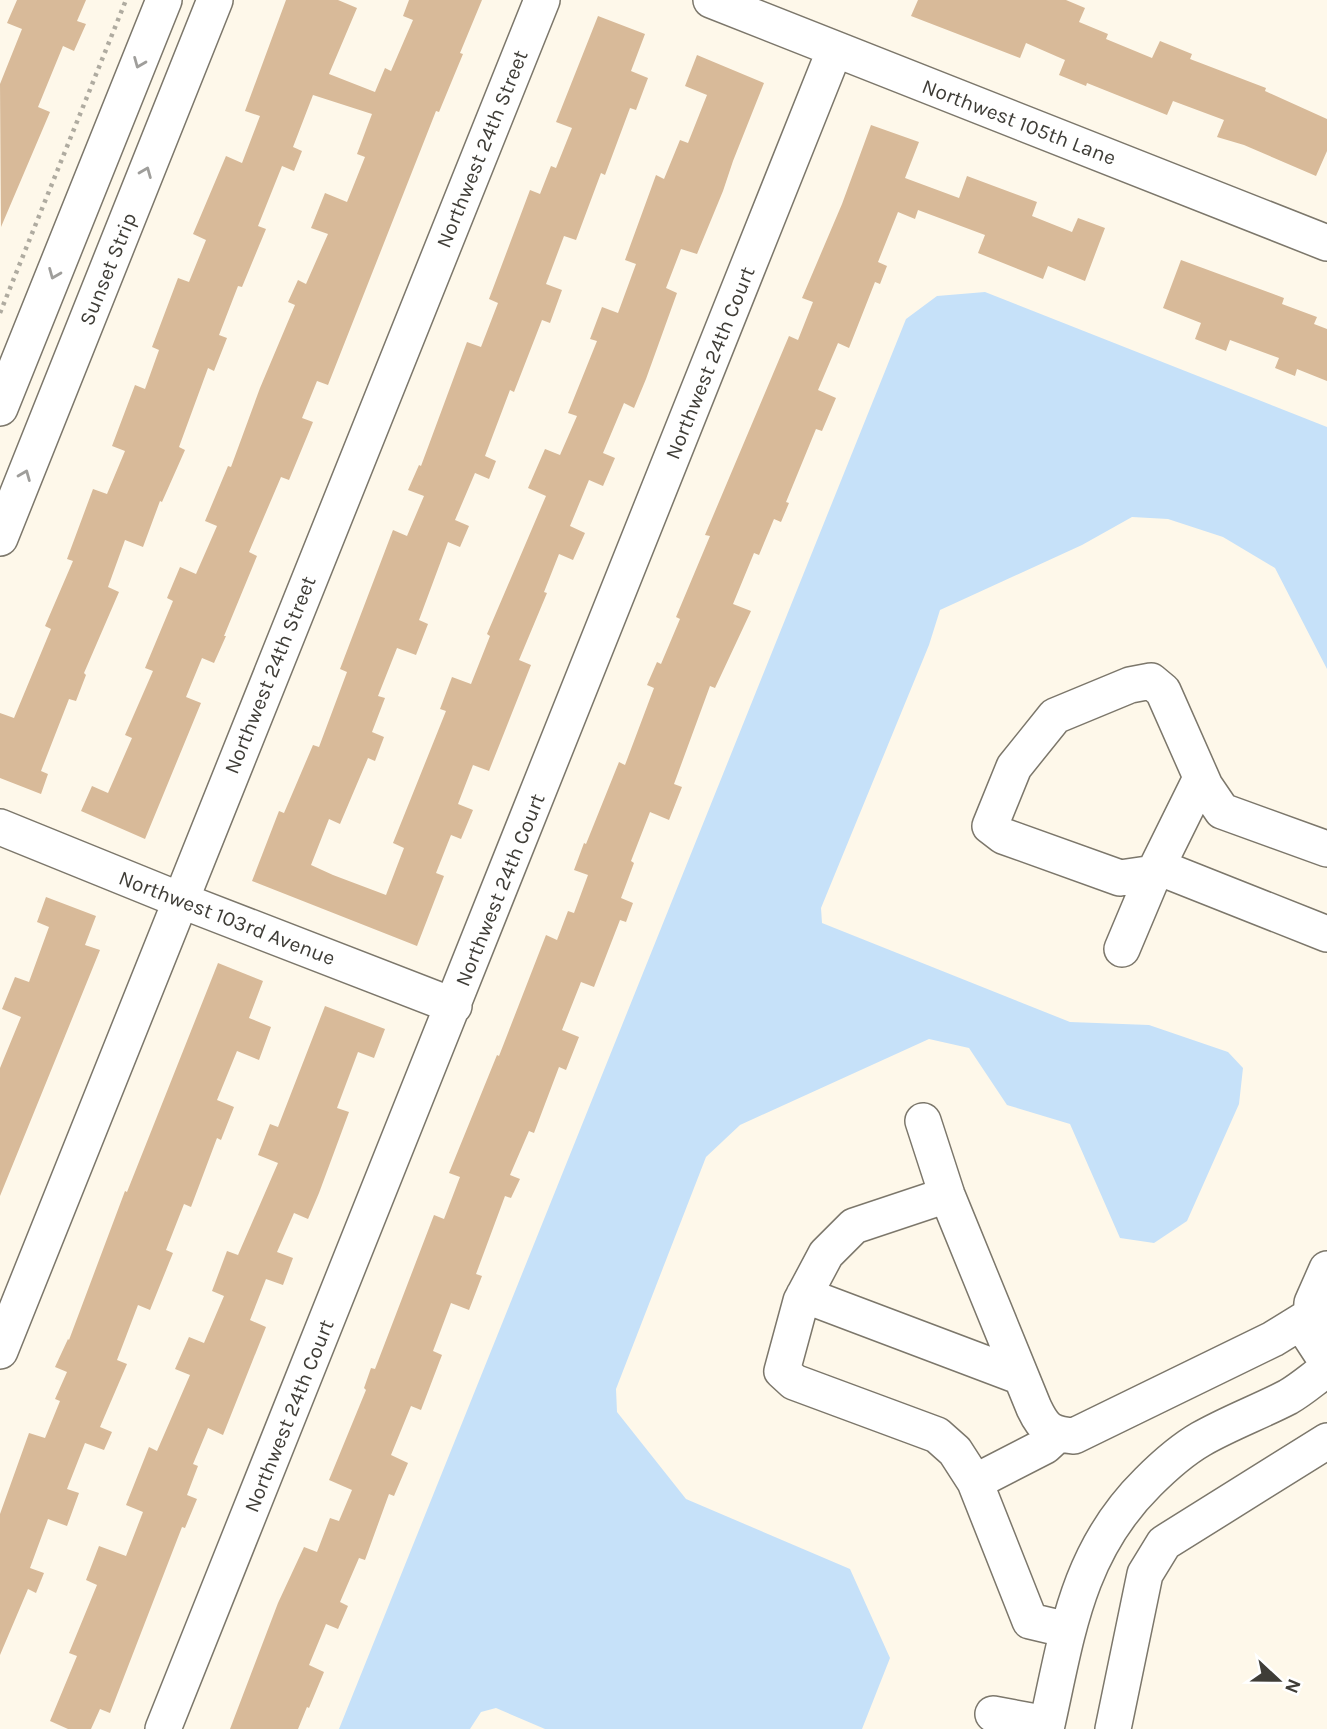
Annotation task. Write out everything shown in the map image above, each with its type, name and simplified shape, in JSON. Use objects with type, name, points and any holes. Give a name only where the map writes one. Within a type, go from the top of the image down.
[{"type":"street","points":[[0,408],[164,0]]},
{"type":"street","name":"Sunset Strip","points":[[0,538],[215,0]]},
{"type":"street","name":"Northwest 24th Street","points":[[0,1352],[542,0]]},
{"type":"street","name":"Northwest 105th Lane","points":[[711,0],[1327,243]]},
{"type":"street","name":"Northwest 24th Court","points":[[163,1729],[835,49]]},
{"type":"street","points":[[1327,849],[1222,811],[1201,778],[1163,691],[1151,681],[1130,685],[1055,716],[1014,767],[990,826],[1003,836],[1120,878],[1168,872],[1327,934]]},
{"type":"street","points":[[1122,949],[1154,873],[1201,778]]},
{"type":"street","name":"Northwest 103rd Avenue","points":[[0,827],[454,1006]]},
{"type":"street","points":[[923,1121],[947,1195],[1043,1426],[1059,1434],[1074,1436],[1273,1339],[1311,1315]]},
{"type":"street","points":[[947,1195],[854,1226],[826,1254],[804,1295],[782,1371],[794,1382],[937,1435],[955,1451],[975,1482],[1030,1621],[1068,1630]]},
{"type":"street","points":[[1327,1269],[1312,1303],[1310,1336],[1327,1362]]},
{"type":"street","points":[[804,1295],[1021,1377]]},
{"type":"street","points":[[993,1714],[1046,1727],[1082,1581],[1099,1543],[1128,1502],[1163,1467],[1200,1440],[1291,1395],[1327,1369]]},
{"type":"street","points":[[975,1482],[1045,1446],[1059,1434]]},
{"type":"street","points":[[1113,1729],[1145,1574],[1164,1543],[1327,1441]]},
{"type":"path","points":[[0,313],[126,0]]},
{"type":"water","points":[[985,292],[1327,427],[1327,669],[1275,568],[1223,537],[1168,519],[1132,517],[1082,545],[940,610],[929,645],[821,908],[822,923],[1070,1022],[1149,1025],[1228,1052],[1243,1068],[1239,1104],[1187,1221],[1154,1243],[1120,1238],[1070,1124],[1007,1105],[969,1048],[929,1039],[740,1125],[706,1157],[616,1389],[617,1412],[686,1499],[850,1569],[890,1658],[862,1729],[545,1729],[496,1708],[481,1712],[470,1729],[339,1729],[906,319],[937,296]]},
{"type":"building","points":[[17,0],[86,0],[77,21],[86,24],[74,51],[63,46],[38,107],[50,112],[1,227],[0,84],[22,29],[7,23]]},
{"type":"building","points":[[286,0],[338,0],[357,8],[329,74],[375,92],[385,68],[391,71],[413,20],[403,16],[409,0],[482,0],[460,53],[463,54],[439,112],[436,111],[328,385],[317,381],[302,418],[313,422],[289,480],[281,477],[249,552],[257,556],[226,636],[214,663],[202,658],[186,697],[201,703],[145,839],[81,811],[92,786],[108,793],[132,738],[125,735],[153,671],[145,668],[173,601],[167,598],[180,567],[196,574],[217,526],[205,521],[228,466],[231,467],[295,305],[288,302],[298,280],[306,284],[328,234],[311,228],[325,193],[347,202],[365,157],[357,154],[372,114],[313,95],[293,147],[302,151],[294,171],[282,166],[258,226],[266,229],[242,287],[238,286],[219,335],[227,338],[214,371],[208,368],[179,447],[185,450],[162,502],[160,501],[143,547],[125,540],[108,587],[119,592],[84,673],[86,675],[76,701],[69,699],[41,771],[48,774],[41,794],[0,778],[0,713],[14,718],[51,629],[45,626],[73,561],[67,559],[93,489],[107,494],[125,451],[112,446],[135,385],[145,389],[159,350],[152,347],[178,278],[189,282],[206,240],[193,234],[226,156],[242,163],[260,116],[245,111]]},
{"type":"building","points":[[918,0],[1066,0],[1085,8],[1079,22],[1108,34],[1106,39],[1152,58],[1160,41],[1192,54],[1190,59],[1266,88],[1265,91],[1327,119],[1327,151],[1316,176],[1244,145],[1217,137],[1224,120],[1173,101],[1167,115],[1087,83],[1086,86],[1059,75],[1065,60],[1026,43],[1020,58],[911,16]]},
{"type":"building","points":[[598,16],[645,34],[631,71],[648,78],[636,110],[630,108],[605,175],[601,173],[576,240],[564,236],[546,284],[562,290],[550,323],[542,320],[514,392],[510,390],[485,456],[496,461],[489,479],[475,473],[455,520],[469,526],[460,547],[448,542],[419,620],[428,624],[416,655],[397,648],[378,696],[385,698],[372,732],[384,737],[375,761],[368,758],[340,824],[329,819],[311,865],[333,875],[386,895],[404,848],[393,843],[446,711],[440,709],[452,677],[471,684],[490,636],[487,634],[546,496],[528,488],[545,449],[560,455],[577,416],[568,413],[597,341],[590,339],[602,307],[618,313],[636,264],[625,260],[656,175],[664,179],[680,140],[688,143],[707,95],[685,86],[697,55],[764,83],[697,254],[681,249],[666,288],[677,293],[646,379],[634,408],[624,403],[603,453],[615,458],[603,486],[589,480],[570,526],[585,533],[573,560],[559,554],[544,592],[547,593],[519,660],[531,665],[489,771],[473,765],[458,804],[473,810],[461,839],[451,835],[436,873],[444,876],[417,946],[252,881],[279,811],[284,813],[313,745],[319,747],[347,672],[340,669],[393,530],[407,536],[424,496],[408,490],[419,465],[421,466],[467,342],[481,347],[498,303],[489,299],[530,190],[540,194],[551,166],[556,168],[572,128],[556,122]]},
{"type":"building","points":[[871,125],[919,142],[905,178],[959,198],[967,176],[1037,202],[1032,216],[1072,232],[1078,218],[1105,228],[1085,281],[1048,266],[1043,279],[978,253],[985,235],[918,210],[915,219],[898,212],[878,262],[887,266],[880,284],[875,282],[849,348],[838,343],[818,390],[836,398],[822,431],[816,429],[786,502],[789,503],[781,522],[774,519],[759,555],[754,553],[733,604],[751,611],[715,688],[710,686],[674,784],[682,787],[669,820],[650,812],[631,861],[634,863],[621,898],[633,903],[626,922],[620,920],[594,987],[581,982],[562,1030],[579,1037],[566,1070],[559,1067],[534,1133],[529,1131],[510,1175],[520,1179],[511,1198],[505,1196],[476,1274],[482,1276],[469,1310],[451,1303],[433,1351],[442,1355],[421,1410],[411,1406],[391,1455],[408,1463],[394,1496],[389,1494],[365,1560],[359,1558],[340,1602],[348,1606],[338,1629],[326,1624],[309,1665],[324,1672],[309,1708],[307,1707],[298,1729],[230,1729],[278,1603],[304,1547],[317,1552],[330,1518],[339,1521],[352,1490],[329,1480],[366,1390],[364,1388],[371,1368],[375,1369],[434,1215],[444,1219],[460,1177],[449,1173],[497,1055],[499,1056],[546,935],[557,940],[568,911],[574,913],[588,875],[574,870],[584,843],[586,844],[619,762],[625,765],[654,688],[647,685],[657,662],[661,664],[680,619],[676,617],[710,536],[705,535],[789,336],[798,340],[813,302],[802,298],[842,204]]},
{"type":"building","points":[[1181,260],[1284,298],[1282,304],[1317,317],[1314,324],[1327,329],[1327,381],[1297,369],[1295,376],[1275,368],[1279,358],[1230,340],[1226,351],[1195,339],[1201,323],[1163,308]]},
{"type":"building","points":[[46,897],[96,916],[85,945],[100,950],[0,1196],[0,1068],[21,1017],[2,1009],[15,977],[29,982],[49,927],[37,922]]},
{"type":"building","points":[[218,963],[263,981],[249,1018],[271,1027],[259,1060],[237,1051],[217,1100],[234,1107],[221,1140],[217,1138],[191,1207],[184,1204],[166,1250],[173,1253],[150,1310],[138,1305],[117,1360],[127,1364],[100,1427],[112,1432],[104,1450],[85,1443],[67,1489],[79,1493],[67,1526],[48,1519],[30,1568],[44,1573],[36,1593],[28,1589],[0,1655],[0,1514],[29,1433],[45,1438],[60,1401],[55,1399],[67,1372],[55,1367],[69,1340],[125,1191],[127,1192]]},
{"type":"building","points":[[325,1006],[385,1029],[374,1058],[358,1052],[337,1108],[349,1112],[319,1193],[308,1219],[294,1213],[277,1252],[293,1258],[283,1285],[266,1279],[250,1320],[266,1327],[223,1435],[208,1428],[193,1464],[198,1466],[187,1495],[197,1499],[185,1528],[182,1527],[110,1713],[100,1709],[91,1729],[68,1729],[50,1721],[77,1656],[69,1653],[97,1585],[86,1580],[99,1546],[126,1556],[143,1512],[126,1505],[149,1447],[157,1451],[190,1375],[175,1369],[189,1337],[204,1343],[224,1296],[212,1291],[227,1251],[238,1255],[278,1163],[258,1155],[270,1124],[278,1127]]}]
